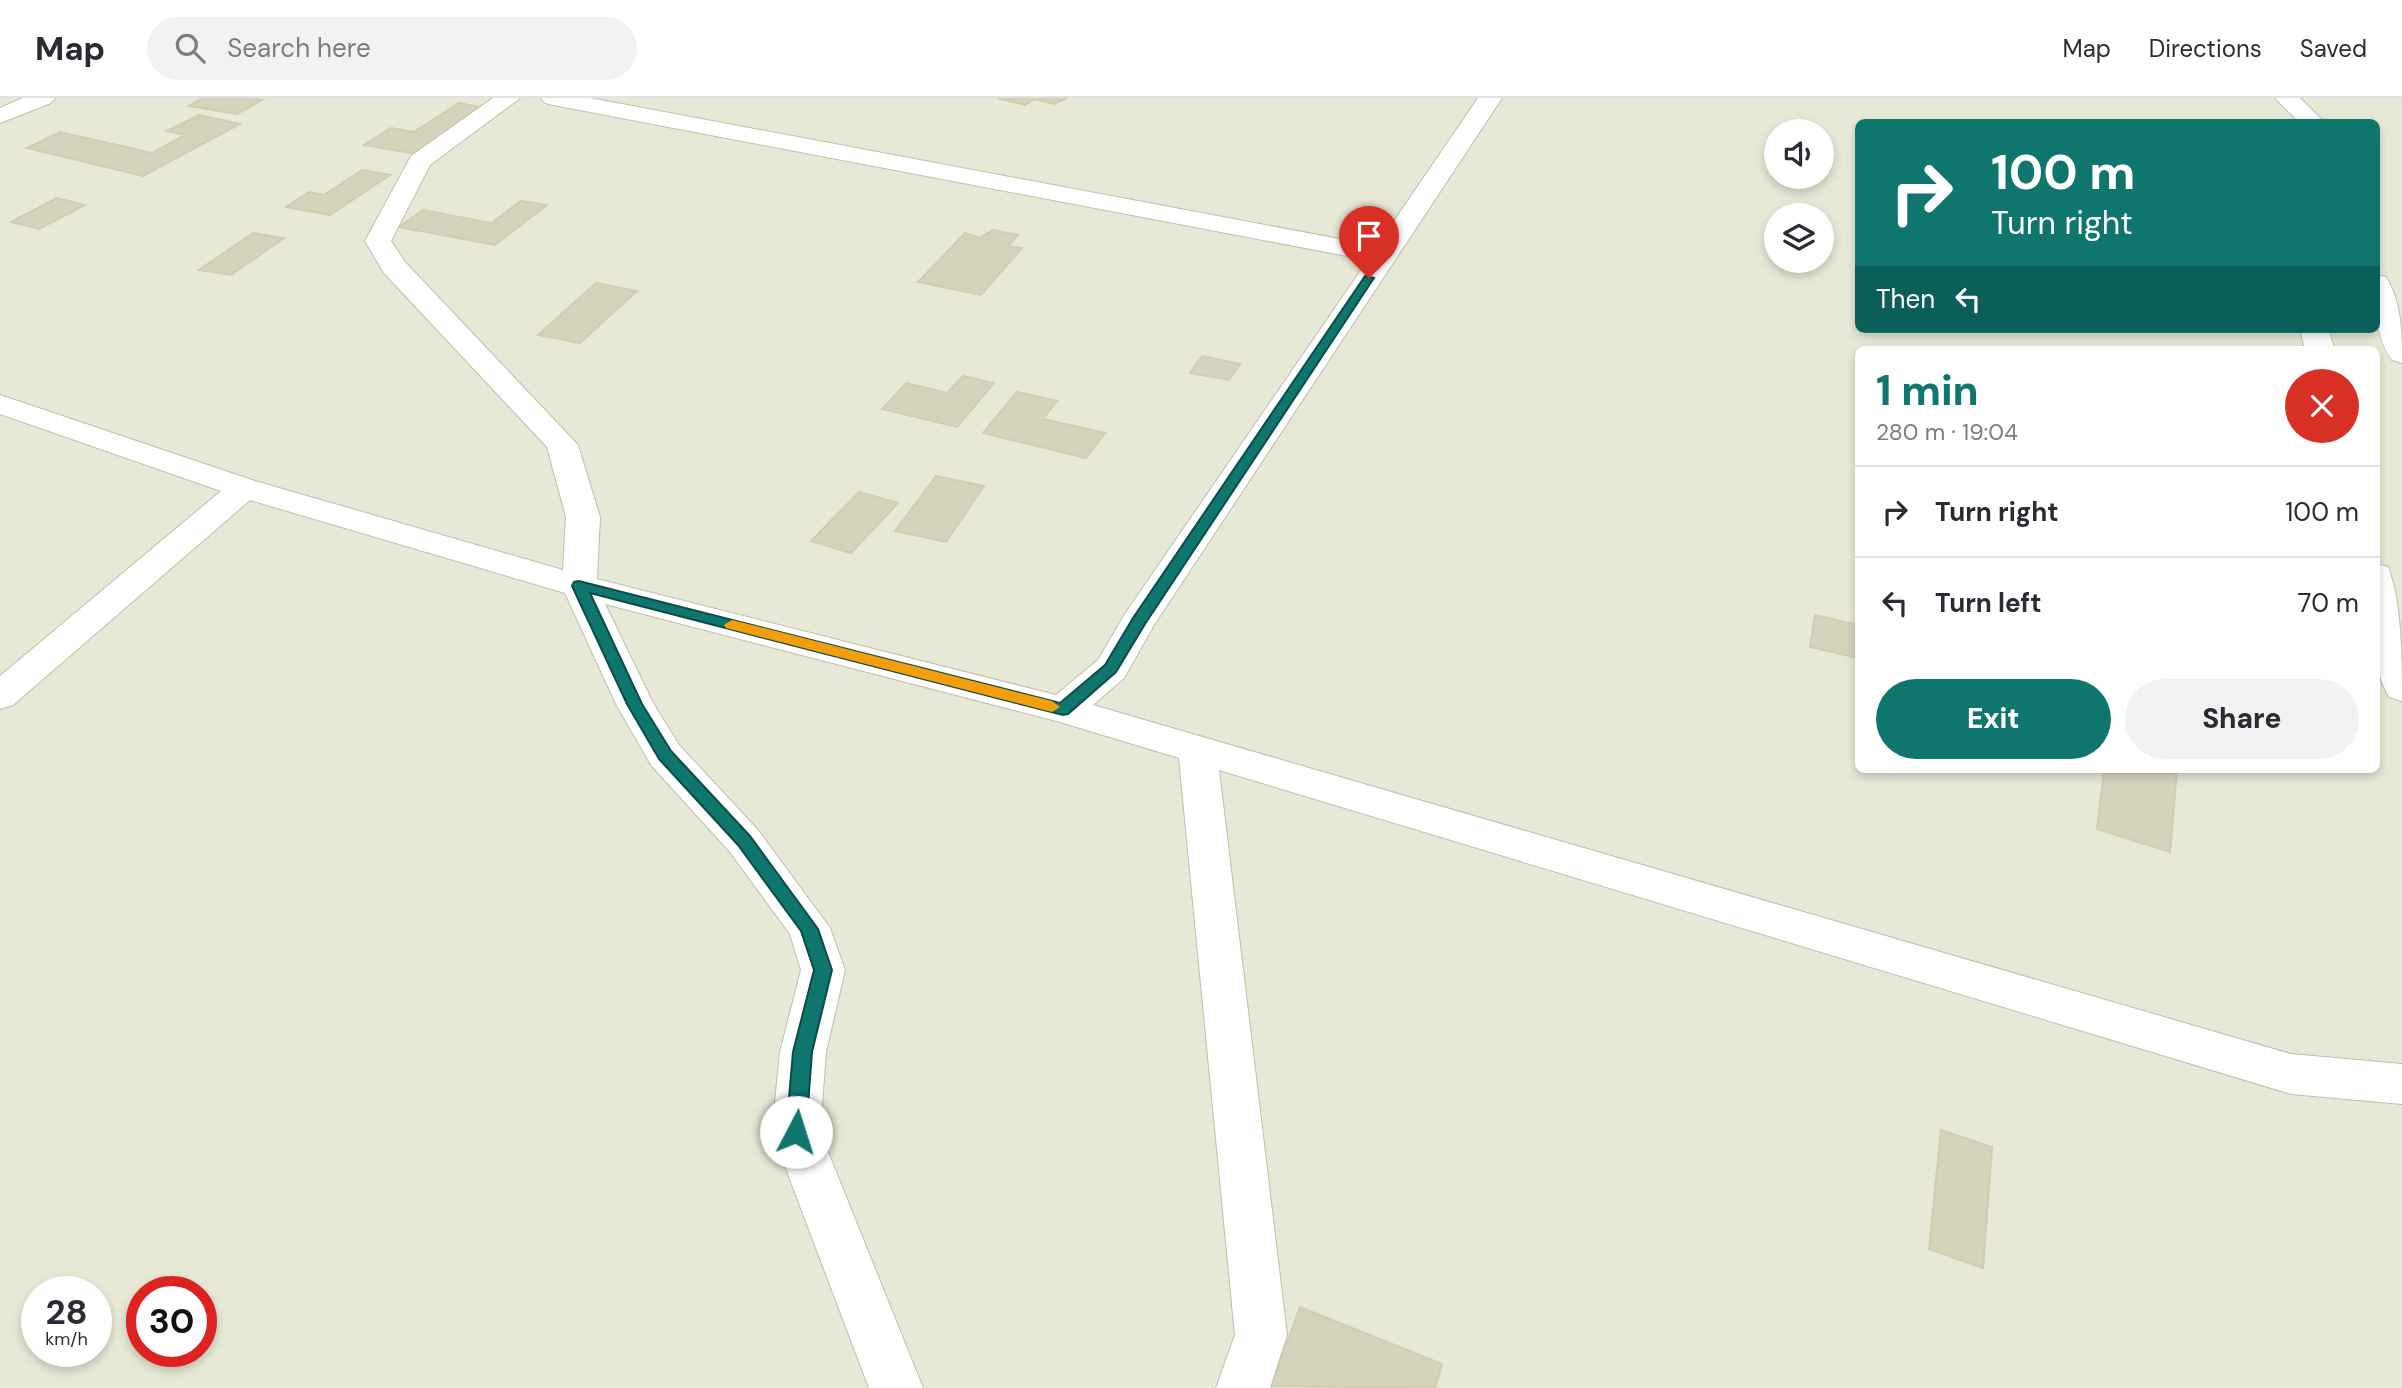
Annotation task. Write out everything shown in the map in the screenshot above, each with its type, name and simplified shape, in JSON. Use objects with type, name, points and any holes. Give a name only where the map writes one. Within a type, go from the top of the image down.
[{"type":"street","points":[[0,116],[43,98]]},
{"type":"street","points":[[508,98],[420,161],[378,241],[394,267],[562,445],[583,517],[579,586],[635,704],[665,755],[744,841],[809,929],[823,970],[803,1052],[796,1132],[896,1388]]},
{"type":"street","points":[[553,98],[1384,255]]},
{"type":"street","points":[[1063,710],[1111,669],[1138,622],[1490,98]]},
{"type":"street","points":[[2276,98],[2278,119]]},
{"type":"street","points":[[2287,98],[2309,119]]},
{"type":"street","points":[[2380,294],[2402,354]]},
{"type":"street","points":[[0,404],[244,488],[579,586],[1063,710],[2291,1074],[2402,1084]]},
{"type":"street","points":[[0,696],[244,488]]},
{"type":"street","points":[[2380,592],[2402,688]]},
{"type":"street","points":[[1197,749],[1261,1335],[1242,1388]]},
{"type":"shaded area","points":[[0,98],[2402,98],[2402,1388],[0,1388]]},
{"type":"building","points":[[203,98],[262,100],[237,114],[189,106]]},
{"type":"building","points":[[997,98],[1067,98],[1054,104],[1034,99],[1025,105]]},
{"type":"building","points":[[459,103],[491,109],[422,155],[364,145],[391,128],[414,132]]},
{"type":"building","points":[[199,115],[240,124],[143,176],[27,148],[60,132],[152,153],[185,135],[167,131]]},
{"type":"building","points":[[362,170],[390,175],[330,215],[286,207],[309,192],[324,195]]},
{"type":"building","points":[[57,198],[85,205],[39,229],[11,222]]},
{"type":"building","points":[[521,201],[547,205],[495,245],[399,227],[423,210],[491,223]]},
{"type":"building","points":[[993,230],[1018,235],[1008,246],[1022,248],[981,295],[918,282],[965,233],[979,238]]},
{"type":"building","points":[[253,233],[284,238],[231,275],[199,270]]},
{"type":"building","points":[[596,283],[637,291],[580,343],[538,335]]},
{"type":"building","points":[[1202,356],[1240,364],[1229,380],[1190,373]]},
{"type":"building","points":[[963,376],[994,383],[957,427],[882,409],[906,383],[947,393]]},
{"type":"building","points":[[1017,392],[1057,401],[1043,419],[1105,433],[1086,458],[983,433]]},
{"type":"building","points":[[936,476],[984,486],[946,542],[895,531]]},
{"type":"building","points":[[859,492],[898,503],[851,553],[811,541]]},
{"type":"building","points":[[1815,615],[1855,624],[1855,657],[1810,647]]},
{"type":"building","points":[[2104,773],[2177,773],[2170,852],[2097,829]]},
{"type":"building","points":[[1941,1130],[1992,1147],[1983,1268],[1929,1249]]},
{"type":"building","points":[[1300,1307],[1442,1364],[1435,1388],[1271,1386]]},
{"type":"slow traffic","points":[[732,625],[1052,707]]},
{"type":"route","points":[[796,1132],[803,1052],[823,970],[809,929],[744,841],[665,755],[635,704],[579,586],[1063,710],[1111,669],[1138,622],[1369,278]]}]
